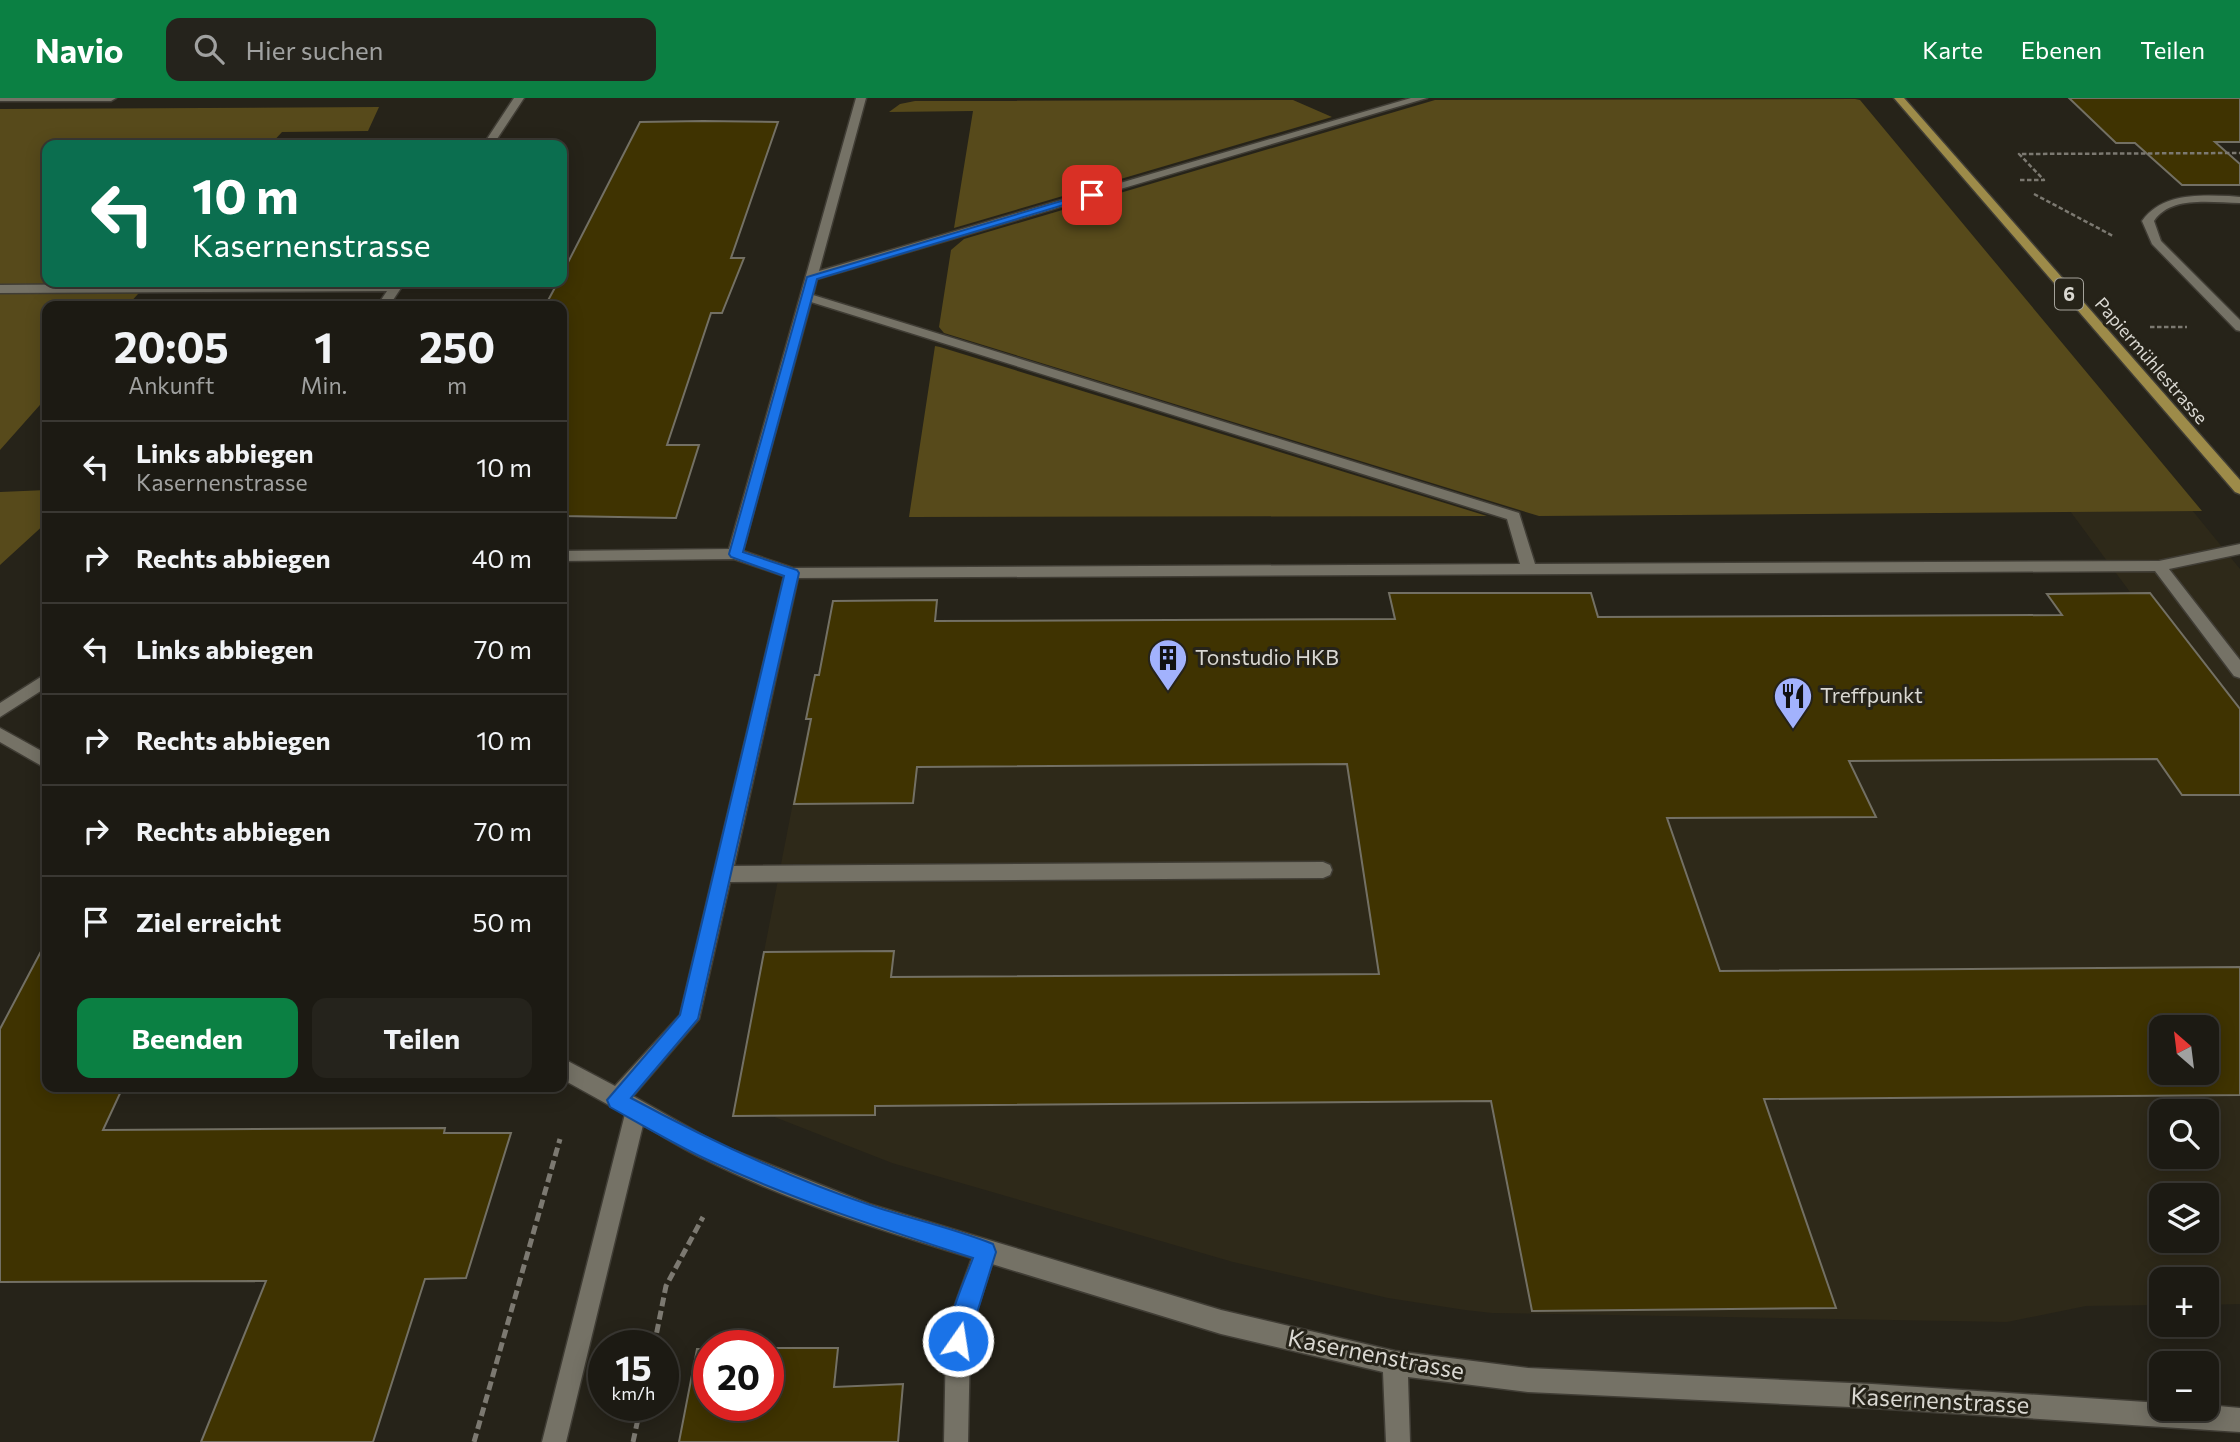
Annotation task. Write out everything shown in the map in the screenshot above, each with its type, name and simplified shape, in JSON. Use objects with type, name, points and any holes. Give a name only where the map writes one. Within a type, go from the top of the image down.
[{"type":"main road","name":"Papiermühlestrasse","points":[[1899,98],[2240,489]]},
{"type":"street","points":[[0,98],[111,98]]},
{"type":"street","points":[[491,140],[519,98]]},
{"type":"street","points":[[736,554],[861,98]]},
{"type":"street","points":[[812,277],[1422,98]]},
{"type":"street","points":[[2240,200],[2188,200],[2165,205],[2156,209],[2148,221],[2157,242],[2240,327]]},
{"type":"street","points":[[0,289],[198,287]]},
{"type":"street","points":[[807,297],[1514,516],[1529,569]]},
{"type":"street","points":[[567,556],[736,554],[792,573],[2159,566],[2240,549]]},
{"type":"street","points":[[2159,566],[2240,672]]},
{"type":"street","points":[[554,1442],[626,1106],[689,1019],[792,573]]},
{"type":"street","points":[[0,710],[42,682]]},
{"type":"street","points":[[0,734],[42,759]]},
{"type":"street","points":[[722,874],[1323,870]]},
{"type":"street","name":"Kasernenstrasse","points":[[567,1071],[712,1152],[869,1215],[1221,1322],[1395,1363],[1553,1382],[1872,1396],[2240,1420]]},
{"type":"street","points":[[956,1442],[958,1341],[964,1313],[985,1252]]},
{"type":"street","points":[[1395,1363],[1398,1442]]},
{"type":"path","points":[[2018,180],[2044,180],[2019,154],[2240,153]]},
{"type":"path","points":[[2033,194],[2118,239]]},
{"type":"path","points":[[474,1442],[560,1139]]},
{"type":"path","points":[[657,1330],[666,1286],[703,1217]]},
{"type":"path","points":[[633,1442],[638,1421]]},
{"type":"shaded area","points":[[1293,100],[1332,117],[954,228],[973,111],[889,112],[900,104],[915,101]]},
{"type":"shaded area","points":[[1435,100],[1860,100],[2202,511],[1539,516],[944,333],[939,327],[951,250],[964,239]]},
{"type":"shaded area","points":[[379,107],[368,131],[282,132],[275,140],[42,140],[42,287],[144,287],[132,301],[42,301],[42,403],[0,450],[0,109]]},
{"type":"shaded area","points":[[935,346],[940,347],[1487,516],[909,517]]},
{"type":"shaded area","points":[[42,490],[42,527],[0,565],[0,492]]},
{"type":"shaded area","points":[[2192,510],[2240,569],[2240,1304],[2219,1305],[2219,1267],[2149,1267],[2149,1305],[2086,1306],[2007,1322],[1492,1313],[1465,1310],[1388,1298],[1233,1262],[892,1163],[772,1116],[732,1117],[809,720],[805,720],[815,674],[818,674],[833,600],[938,599],[936,620],[1393,618],[1389,593],[1591,592],[1600,617],[2059,614],[2046,593],[2130,592],[2070,511]]},
{"type":"building","points":[[2069,98],[2240,98],[2240,142],[2215,142],[2240,164],[2240,185],[2182,185],[2135,143],[2116,143]]},
{"type":"building","points":[[640,122],[778,122],[731,258],[744,258],[722,313],[711,313],[667,445],[699,445],[676,518],[567,516],[567,301],[548,301],[555,287],[567,287],[567,264]]},
{"type":"building","points":[[1389,593],[1591,593],[1598,617],[2062,615],[2047,594],[2150,593],[2240,709],[2240,795],[2182,795],[2157,759],[1849,761],[1876,817],[1667,818],[1720,971],[2240,967],[2240,1095],[1764,1099],[1836,1308],[1532,1311],[1491,1101],[875,1106],[875,1115],[733,1116],[764,952],[894,951],[891,977],[1379,974],[1347,764],[917,767],[913,803],[794,804],[811,719],[806,719],[815,675],[819,675],[833,601],[937,600],[935,621],[1395,619]]},
{"type":"building","points":[[42,949],[42,1092],[121,1092],[103,1130],[445,1128],[444,1133],[511,1133],[466,1278],[425,1279],[373,1442],[201,1442],[266,1281],[0,1282],[0,1029]]},
{"type":"building","points":[[784,1348],[838,1348],[834,1387],[903,1384],[898,1442],[679,1442],[693,1370],[693,1421],[784,1421]]},
{"type":"place","name":"Tonstudio HKB","points":[[1168,692]]},
{"type":"place","name":"Treffpunkt","points":[[1793,730]]},
{"type":"route","points":[[958,1341],[964,1313],[985,1252],[869,1215],[769,1177],[712,1152],[616,1100],[689,1019],[792,573],[736,554],[812,277],[1092,195]]}]
